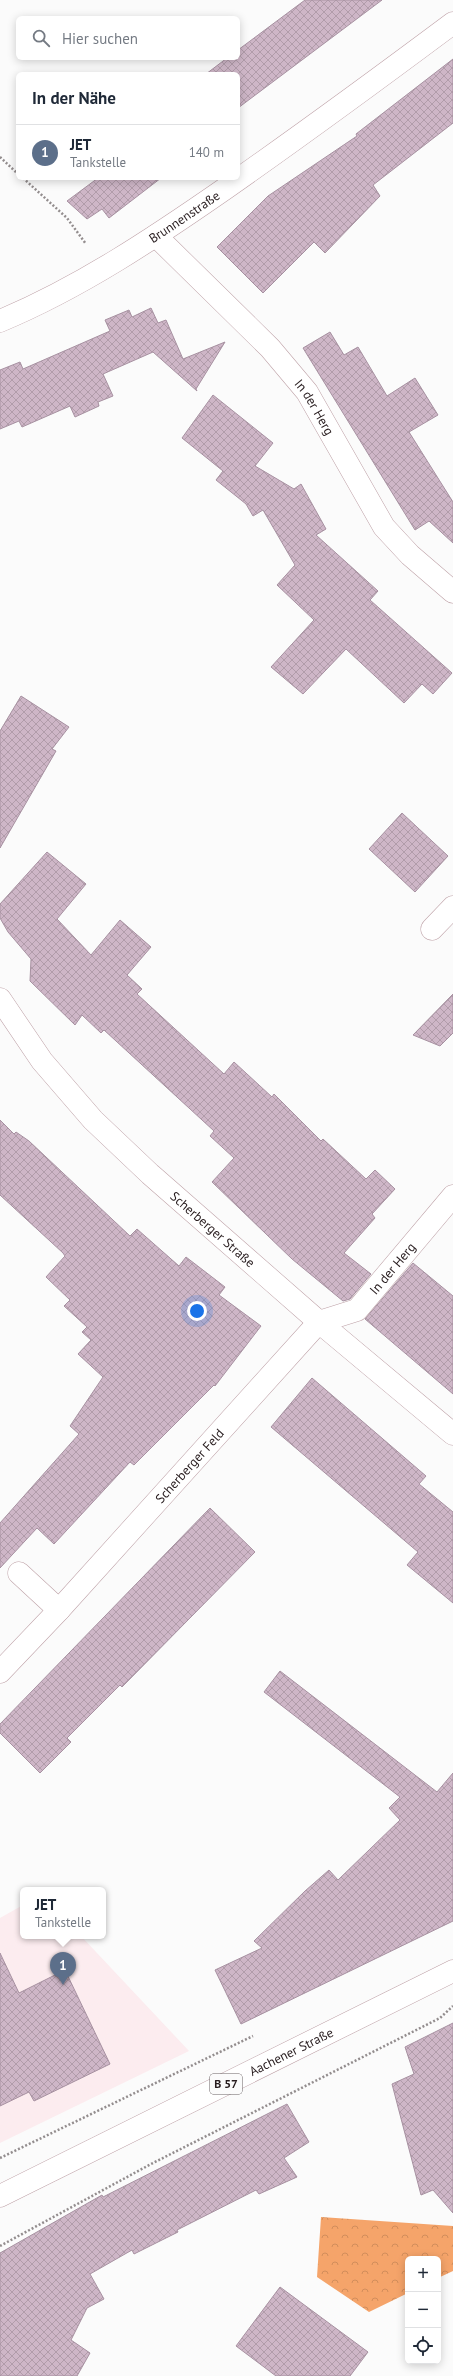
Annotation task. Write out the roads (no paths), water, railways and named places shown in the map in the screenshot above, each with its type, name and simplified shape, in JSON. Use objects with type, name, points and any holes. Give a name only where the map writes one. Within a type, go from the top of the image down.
[{"type":"street","name":"Brunnenstraße","points":[[240,178],[317,124],[453,23]]},
{"type":"street","name":"Brunnenstraße","points":[[0,321],[105,269],[156,236],[236,180]]},
{"type":"street","name":"In der Herg","points":[[156,236],[270,348],[307,392],[384,527],[410,555],[453,592]]},
{"type":"street","points":[[432,929],[453,907]]},
{"type":"street","name":"Scherberger Straße","points":[[0,999],[42,1061],[93,1120],[150,1174],[319,1322],[453,1434]]},
{"type":"street","name":"In der Herg","points":[[319,1322],[357,1310],[453,1196]]},
{"type":"street","name":"Scherberger Feld","points":[[0,1672],[59,1610],[319,1322]]},
{"type":"street","points":[[19,1573],[59,1610]]},
{"type":"street","name":"Aachener Straße","points":[[0,2196],[453,1971]]},
{"type":"place","name":"JET","points":[[63,1985]]}]
